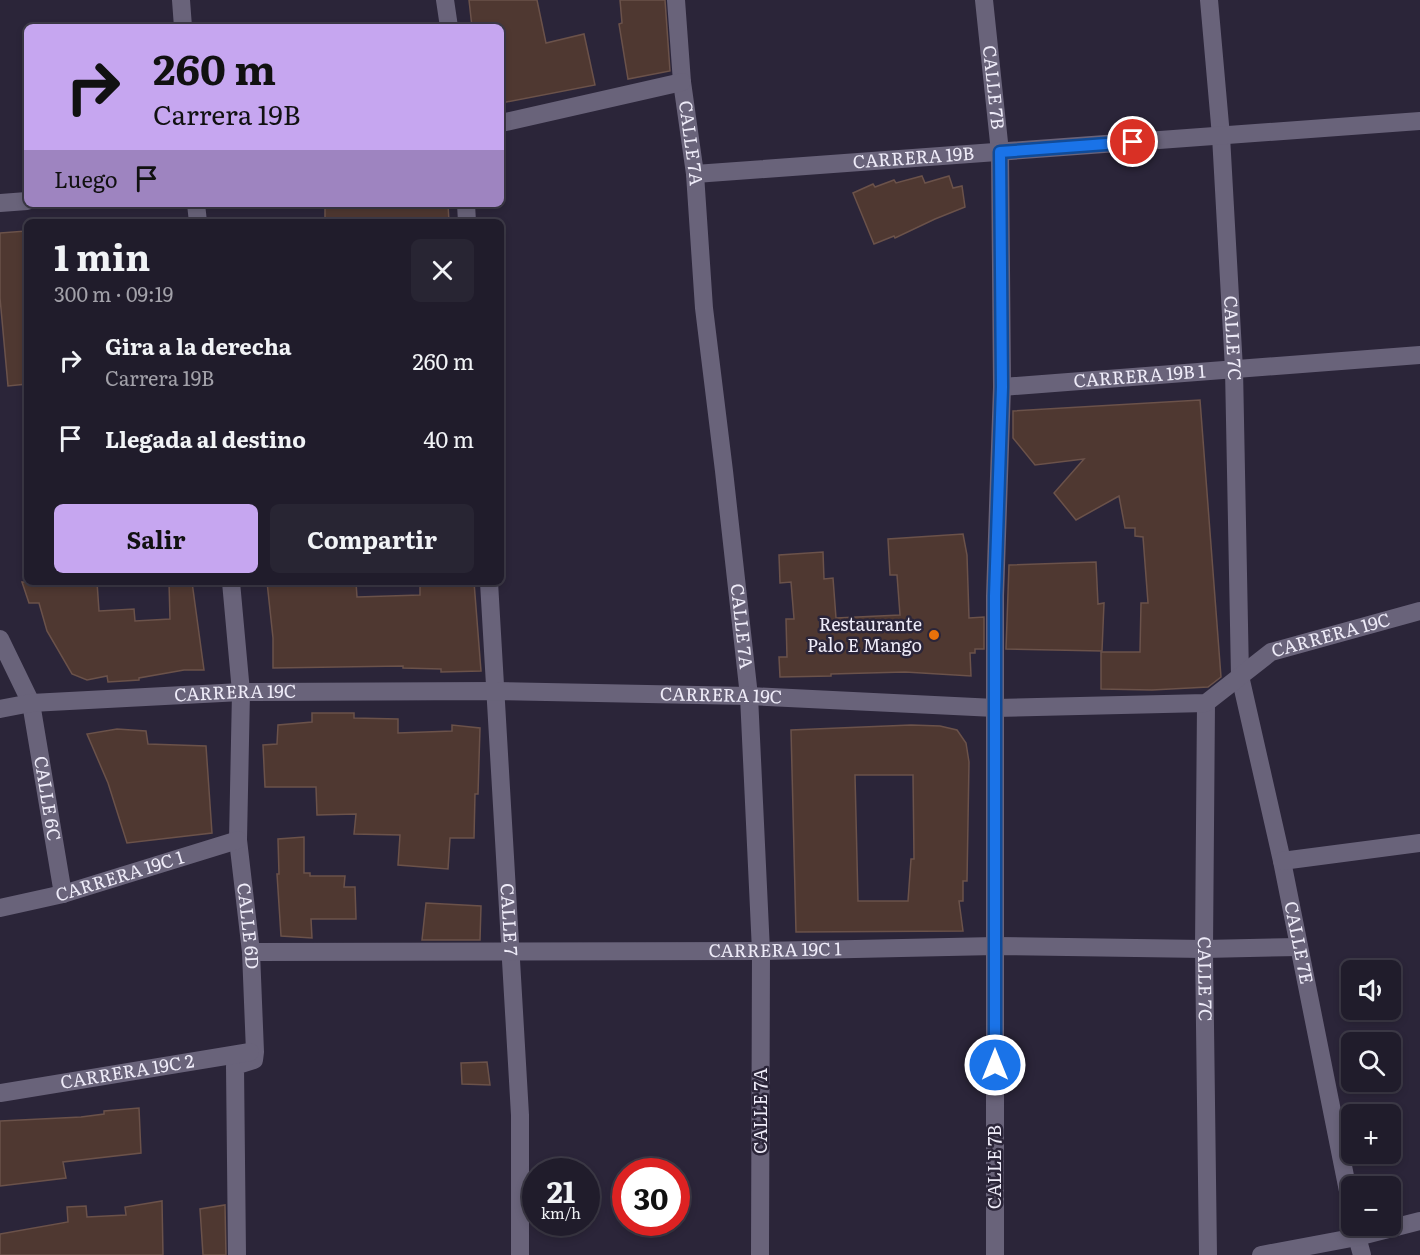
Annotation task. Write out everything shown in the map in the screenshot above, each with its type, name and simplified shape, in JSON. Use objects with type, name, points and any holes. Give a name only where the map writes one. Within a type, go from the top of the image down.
[{"type":"street","points":[[181,0],[183,24]]},
{"type":"street","points":[[445,0],[449,24]]},
{"type":"street","name":"CALLE 7A","points":[[676,0],[682,82],[695,174],[704,308],[749,696],[761,951],[760,1255]]},
{"type":"street","name":"CALLE 7B","points":[[984,0],[1000,152],[1002,387],[995,596],[995,1255]]},
{"type":"street","name":"CALLE 7C","points":[[1209,0],[1221,135],[1234,369],[1240,676]]},
{"type":"street","points":[[504,122],[682,82]]},
{"type":"street","name":"CARRERA 19B","points":[[695,174],[1420,121]]},
{"type":"street","points":[[0,203],[24,201]]},
{"type":"street","name":"CARRERA 19B 1","points":[[1002,387],[1420,355]]},
{"type":"street","name":"CALLE 6D","points":[[231,585],[241,692],[238,840],[251,952],[255,1052]]},
{"type":"street","name":"CALLE 7","points":[[489,585],[520,1115],[520,1255]]},
{"type":"street","name":"CARRERA 19C","points":[[0,709],[31,703],[241,692],[495,691],[749,696],[995,708],[1206,703],[1271,652],[1420,611]]},
{"type":"street","name":"CALLE 6C","points":[[0,639],[31,703],[63,894]]},
{"type":"street","name":"CALLE 7E","points":[[1240,676],[1282,861],[1345,1176]]},
{"type":"street","name":"CALLE 7C","points":[[1206,703],[1204,949],[1208,1255]]},
{"type":"street","name":"CARRERA 19C 1","points":[[0,908],[63,894],[238,840]]},
{"type":"street","points":[[1282,861],[1420,843]]},
{"type":"street","name":"CARRERA 19C 1","points":[[251,952],[761,951],[995,946],[1204,949],[1299,947]]},
{"type":"street","points":[[237,1255],[235,1066],[254,1060],[255,1052]]},
{"type":"street","name":"CARRERA 19C 2","points":[[0,1093],[255,1052]]},
{"type":"street","points":[[1401,1224],[1420,1221]]},
{"type":"street","points":[[1261,1255],[1341,1235]]},
{"type":"street","points":[[1356,1236],[1362,1255]]},
{"type":"building","points":[[469,0],[537,0],[546,43],[584,34],[595,85],[504,102],[504,24],[472,24]]},
{"type":"building","points":[[620,0],[665,0],[670,71],[628,79],[619,24],[622,23]]},
{"type":"building","points":[[922,176],[925,183],[949,176],[953,188],[962,186],[965,207],[895,238],[894,236],[874,244],[853,193],[873,184],[875,187],[894,180],[896,183]]},
{"type":"building","points":[[325,207],[448,207],[449,219],[325,219]]},
{"type":"building","points":[[24,231],[24,384],[8,386],[0,298],[0,233]]},
{"type":"building","points":[[1200,400],[1221,677],[1208,687],[1152,690],[1101,689],[1101,652],[1140,652],[1141,603],[1148,603],[1143,537],[1135,536],[1135,528],[1125,528],[1119,496],[1076,520],[1054,493],[1084,459],[1035,465],[1013,438],[1013,411]]},
{"type":"building","points":[[963,534],[967,555],[969,618],[984,617],[984,649],[975,649],[975,653],[970,653],[971,676],[905,672],[780,677],[779,657],[787,657],[786,619],[794,619],[791,582],[780,583],[779,555],[823,552],[824,579],[833,578],[836,618],[900,615],[897,575],[890,575],[888,539]]},
{"type":"building","points":[[1096,562],[1098,604],[1104,603],[1102,651],[1006,649],[1009,565]]},
{"type":"building","points":[[22,582],[24,585],[97,585],[99,611],[134,609],[135,621],[170,619],[169,585],[192,585],[204,670],[184,670],[139,678],[139,680],[108,682],[107,676],[87,680],[72,674],[47,631],[39,603],[29,603]]},
{"type":"building","points":[[267,585],[356,585],[357,597],[420,595],[420,585],[474,585],[481,671],[441,672],[441,669],[403,668],[403,666],[273,668],[273,638]]},
{"type":"building","points":[[312,713],[354,713],[354,718],[398,719],[398,733],[452,731],[452,725],[480,728],[474,838],[450,838],[448,869],[398,865],[400,835],[354,834],[356,814],[317,815],[316,787],[265,787],[263,745],[277,744],[278,725],[312,722]]},
{"type":"building","points":[[911,725],[940,726],[957,730],[966,743],[969,762],[967,881],[963,881],[963,901],[959,901],[963,931],[796,932],[791,730]],"holes":[[[855,775],[913,775],[914,859],[911,859],[908,901],[858,901]]]},
{"type":"building","points":[[117,729],[146,731],[148,744],[206,746],[212,833],[127,843],[108,783],[87,734]]},
{"type":"building","points":[[304,837],[304,873],[310,873],[310,876],[345,876],[344,887],[355,887],[356,919],[311,919],[312,938],[281,936],[277,874],[279,874],[278,839]]},
{"type":"building","points":[[426,903],[481,906],[480,940],[422,940]]},
{"type":"building","points":[[487,1062],[490,1085],[462,1084],[461,1063]]},
{"type":"building","points":[[139,1108],[141,1153],[63,1162],[66,1178],[0,1186],[0,1121],[81,1117],[104,1114],[104,1111]]},
{"type":"building","points":[[162,1201],[163,1255],[0,1255],[0,1234],[68,1222],[67,1207],[86,1206],[87,1217],[126,1215],[125,1207]]},
{"type":"building","points":[[225,1205],[226,1255],[203,1255],[200,1209]]},
{"type":"place","name":"Restaurante Palo E Mango","points":[[934,635]]},
{"type":"route","points":[[995,1065],[995,596],[1002,387],[1000,152],[1133,142]]}]
